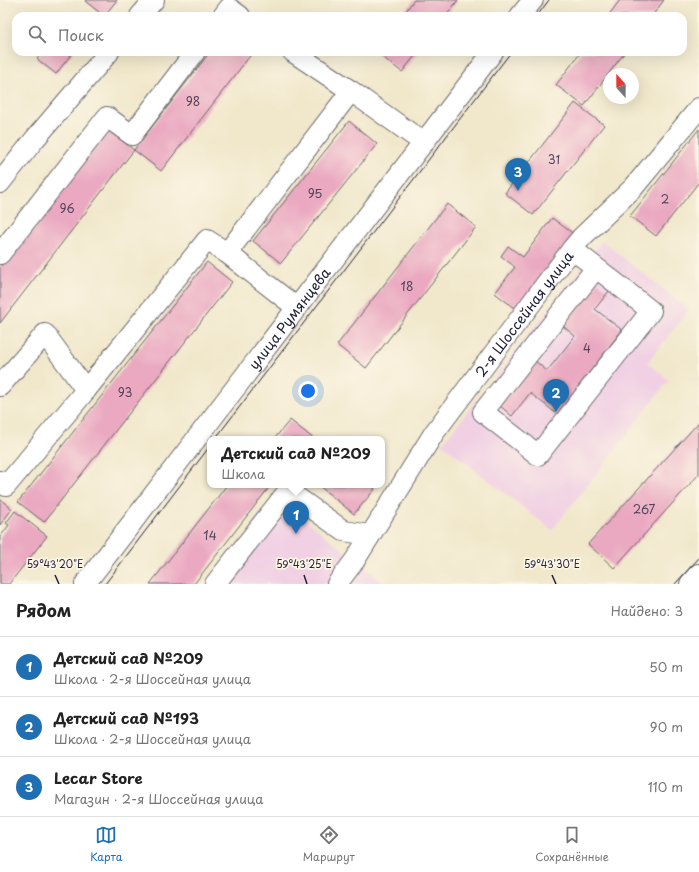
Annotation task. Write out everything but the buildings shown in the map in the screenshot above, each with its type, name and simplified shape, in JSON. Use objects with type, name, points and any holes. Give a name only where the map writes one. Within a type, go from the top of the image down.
[{"type":"main road","points":[[691,584],[699,575]]},
{"type":"street","points":[[144,12],[154,0]]},
{"type":"street","points":[[523,12],[533,0]]},
{"type":"street","points":[[0,183],[34,140],[106,56]]},
{"type":"street","points":[[0,254],[107,117],[132,135],[192,56]]},
{"type":"street","points":[[299,56],[424,143]]},
{"type":"street","name":"улица Румянцева","points":[[85,584],[490,56]]},
{"type":"street","points":[[227,253],[351,91]]},
{"type":"street","name":"2-я Шоссейная улица","points":[[337,584],[355,560],[434,433],[572,249],[581,238],[633,188],[699,108]]},
{"type":"street","points":[[0,481],[6,486],[86,390],[207,240],[227,253],[297,308]]},
{"type":"street","points":[[572,249],[651,311],[538,455],[483,412],[596,268]]},
{"type":"street","points":[[0,386],[45,334],[86,390]]},
{"type":"street","points":[[215,584],[288,491],[344,531],[370,535]]},
{"type":"shaded area","points":[[602,241],[689,310],[647,363],[669,380],[552,530],[442,444]]},
{"type":"shaded area","points":[[290,507],[385,584],[228,584]]},
{"type":"tram line","points":[[540,12],[549,0]]},
{"type":"tram line","points":[[217,436],[508,56]]},
{"type":"tram line","points":[[105,584],[207,450]]},
{"type":"tram line","points":[[675,584],[699,558]]},
{"type":"place","name":"Lecar Store","points":[[518,191]]},
{"type":"place","name":"Детский сад №193","points":[[556,412]]},
{"type":"place","name":"Детский сад №209","points":[[296,534]]}]
